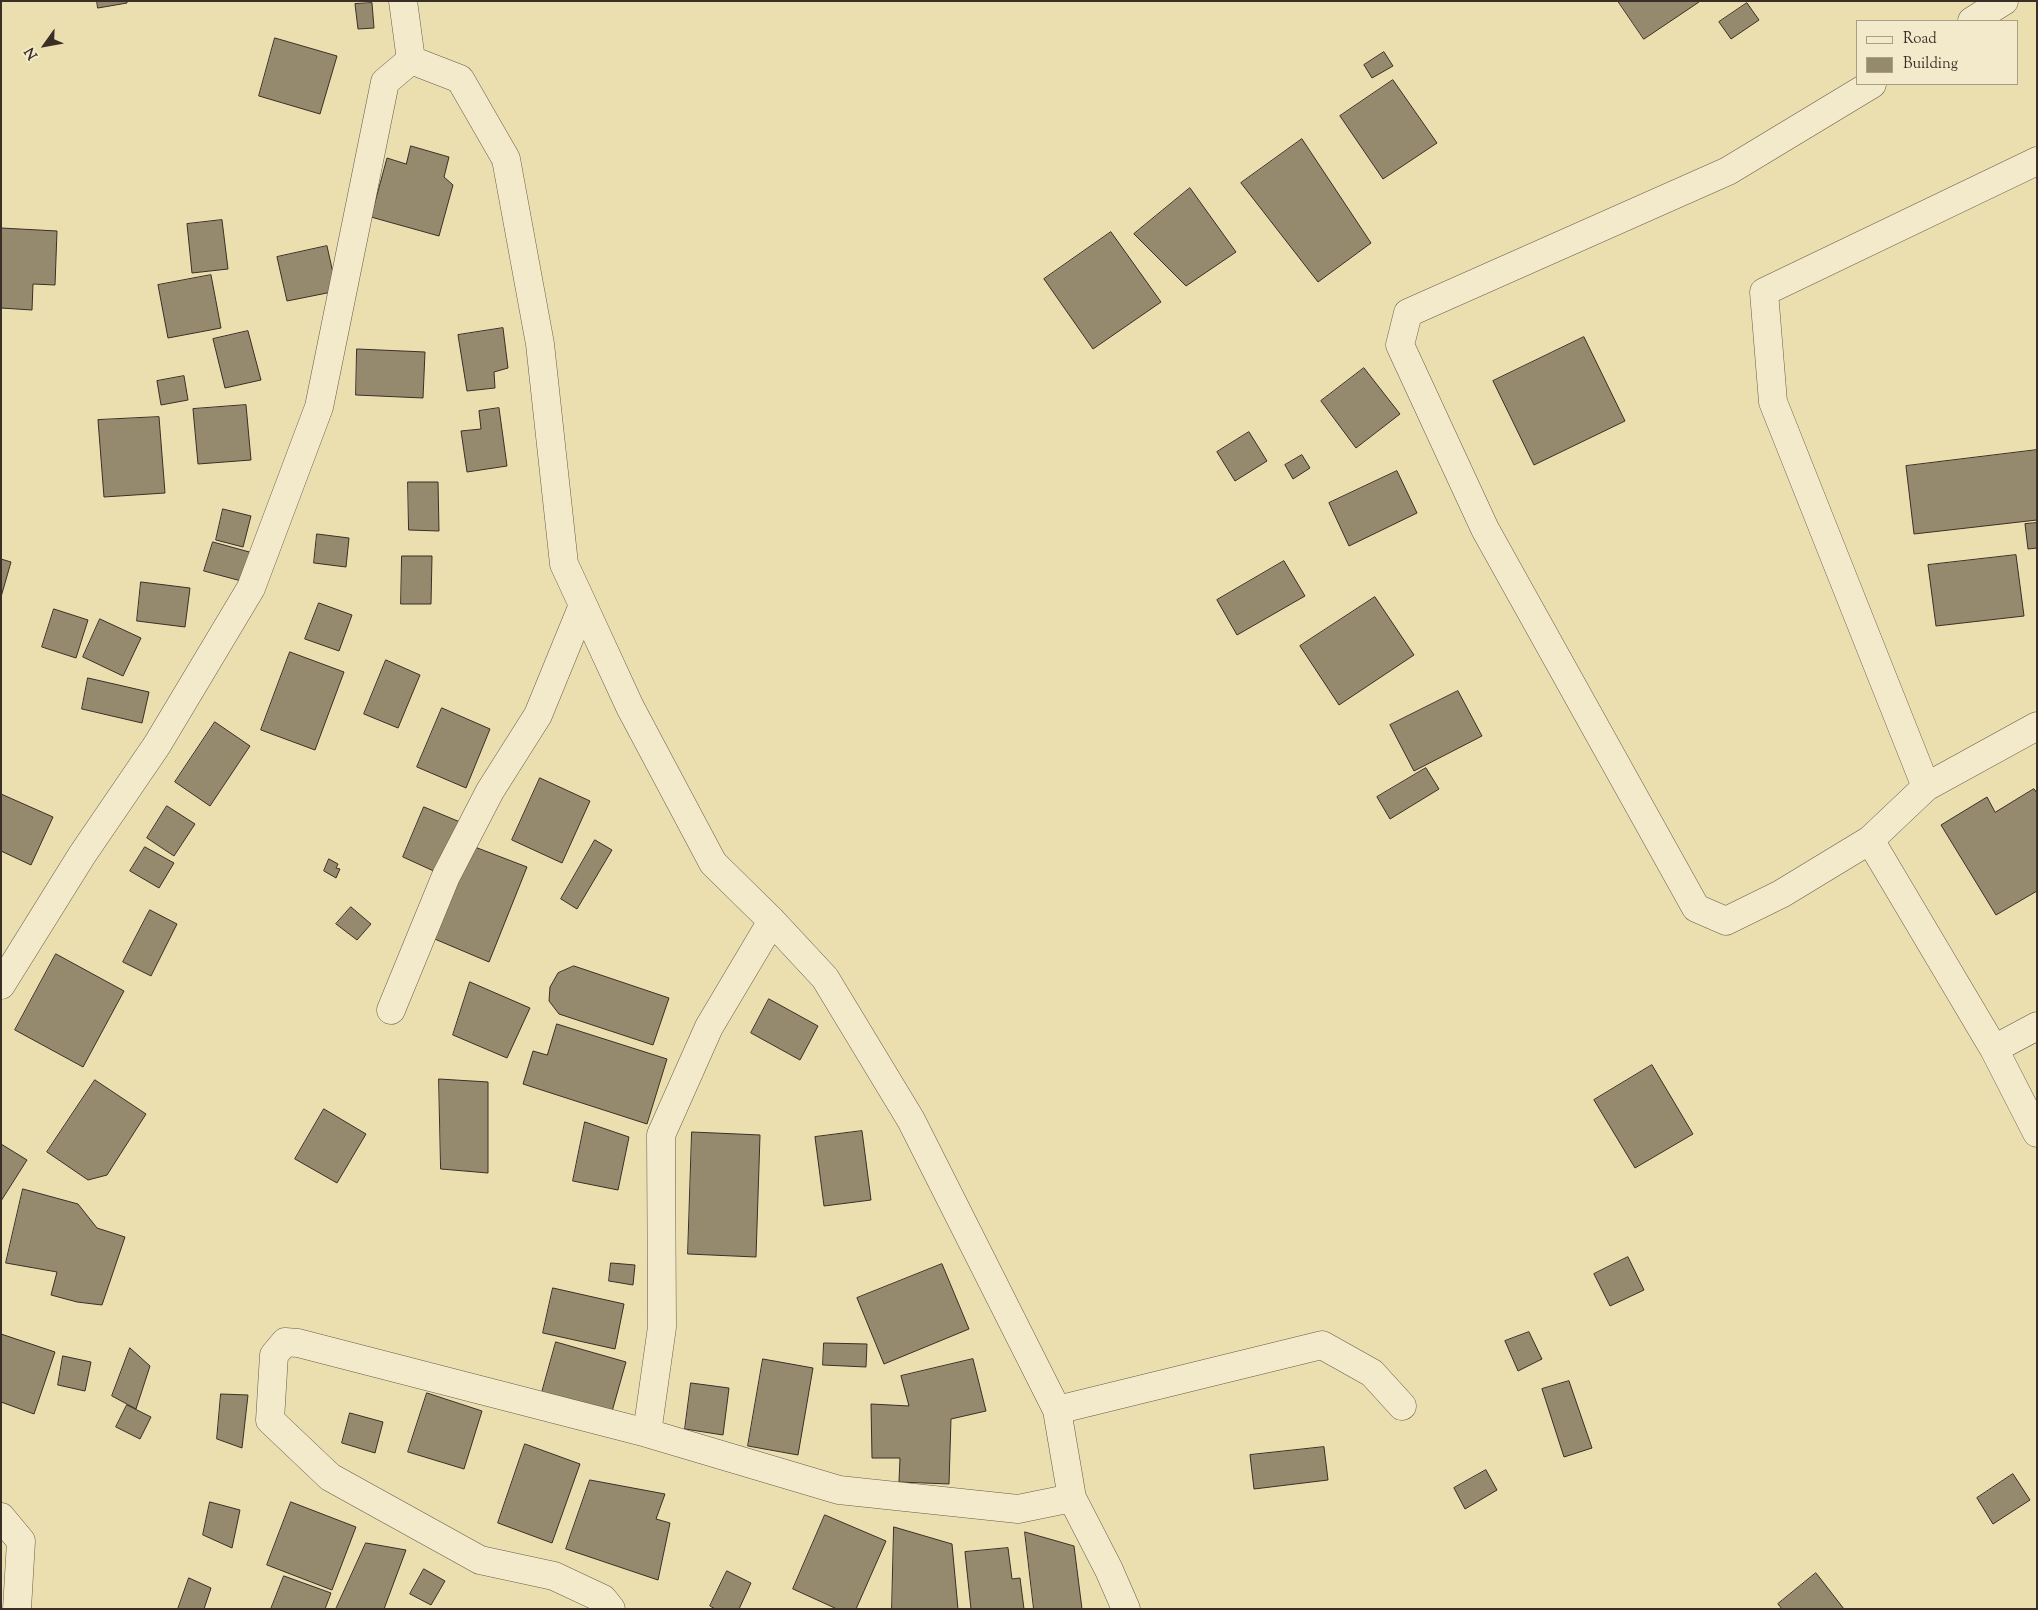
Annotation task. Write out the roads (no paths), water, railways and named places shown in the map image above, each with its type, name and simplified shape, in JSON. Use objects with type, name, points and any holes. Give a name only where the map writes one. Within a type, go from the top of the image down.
[{"type":"street","points":[[403,1],[411,60]]},
{"type":"street","points":[[1974,20],[2004,1]]},
{"type":"street","points":[[411,60],[460,80],[506,159],[540,344],[564,564],[630,707],[713,863],[772,921],[825,978],[912,1120],[1057,1410],[1072,1498],[1109,1570],[1126,1609]]},
{"type":"street","points":[[1,985],[82,855],[157,745],[251,588],[320,407],[385,82],[411,60]]},
{"type":"street","points":[[1870,85],[1728,171],[1408,314],[1400,345],[1485,529],[1696,908],[1726,921],[1782,894],[1870,840],[1926,787],[2037,726]]},
{"type":"street","points":[[1926,787],[1773,402],[1764,292],[2037,160]]},
{"type":"street","points":[[391,1010],[446,876],[490,790],[538,715],[583,605]]},
{"type":"street","points":[[1870,840],[1994,1049],[2037,1134]]},
{"type":"street","points":[[647,1433],[662,1326],[661,1135],[709,1027],[772,921]]},
{"type":"street","points":[[1994,1049],[2037,1026]]},
{"type":"street","points":[[612,1609],[603,1599],[554,1576],[480,1560],[330,1477],[270,1420],[274,1355],[286,1342],[298,1343],[647,1433],[839,1490],[1018,1509],[1072,1498]]},
{"type":"street","points":[[1057,1410],[1322,1345],[1372,1373],[1402,1406]]},
{"type":"street","points":[[1,1516],[21,1540],[17,1609]]}]
